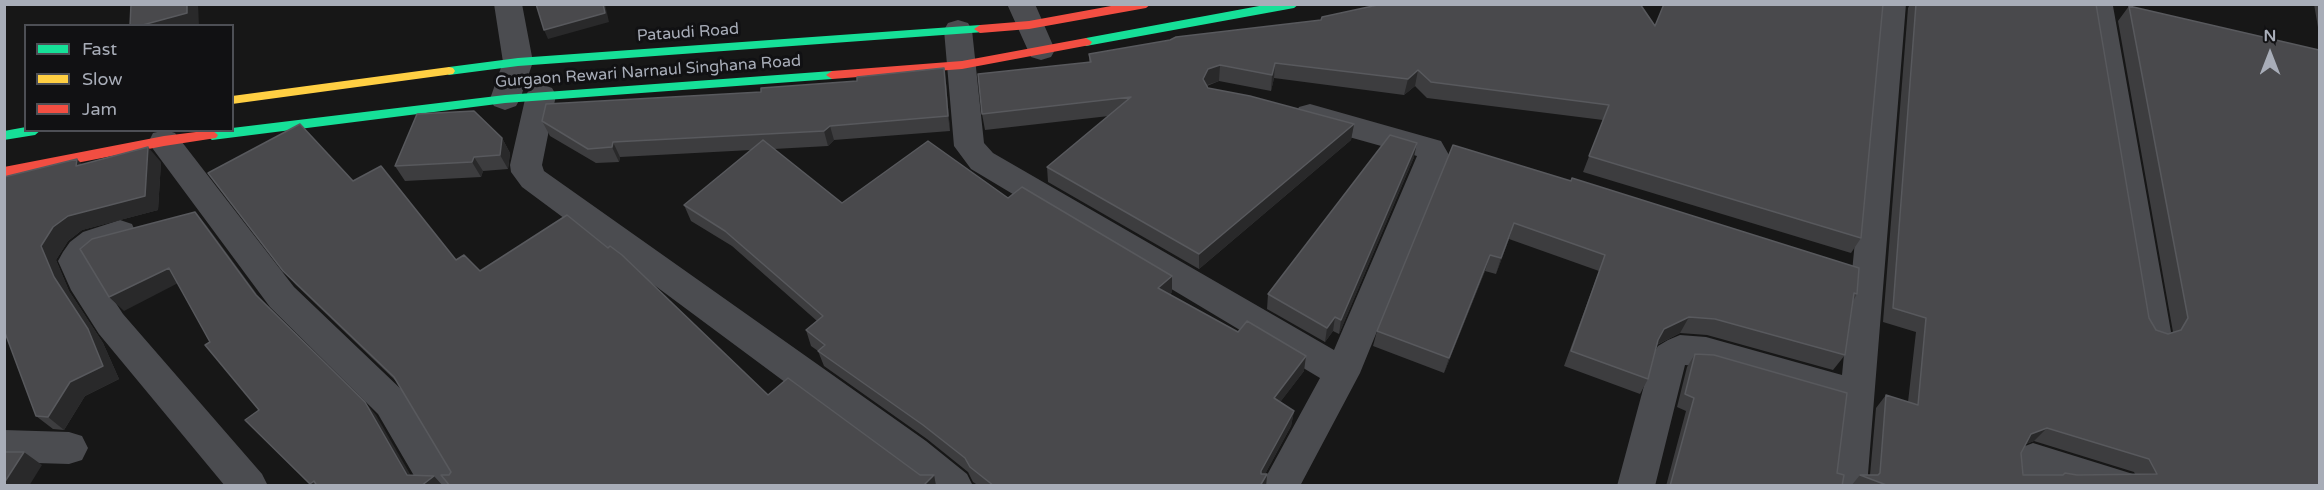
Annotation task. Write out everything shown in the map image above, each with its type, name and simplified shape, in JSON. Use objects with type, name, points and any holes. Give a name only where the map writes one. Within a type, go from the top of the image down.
[{"type":"main road","name":"Pataudi Road","points":[[234,100],[518,62],[958,30],[1030,27],[1146,4]]},
{"type":"main road","name":"Gurgaon Rewari Narnaul Singhana Road","points":[[4,172],[164,141],[505,99],[962,65],[1030,27],[1294,4]]},
{"type":"main road","points":[[4,136],[24,132]]},
{"type":"street","points":[[505,99],[518,62],[508,4]]},
{"type":"street","points":[[1848,486],[1892,4]]},
{"type":"street","points":[[2104,7],[2154,332]]},
{"type":"street","points":[[958,30],[969,146],[982,160],[1342,373]]},
{"type":"street","points":[[541,95],[526,165],[527,172],[533,179],[894,440],[954,486]]},
{"type":"street","points":[[1280,486],[1342,373],[1432,158],[1444,148],[1282,107]]},
{"type":"street","points":[[164,141],[282,297],[391,403],[441,486]]},
{"type":"street","points":[[181,218],[215,209]]},
{"type":"street","points":[[146,226],[94,241],[82,251],[75,261],[82,281],[111,324],[249,486]]},
{"type":"street","points":[[1836,264],[1869,274]]},
{"type":"street","points":[[1636,486],[1670,356],[1680,350],[1706,352],[1858,395]]},
{"type":"street","points":[[4,446],[69,448]]},
{"type":"street","points":[[2030,486],[2030,462],[2039,460],[2120,486]]},
{"type":"building","points":[[131,4],[187,4],[187,13],[146,24],[130,24]]},
{"type":"building","points":[[536,4],[603,4],[605,13],[544,30]]},
{"type":"building","points":[[1382,4],[1640,4],[1655,26],[1664,4],[1883,4],[1861,238],[1589,156],[1609,105],[1431,82],[1418,70],[1408,79],[1275,63],[1272,75],[1220,65],[1208,69],[1203,79],[1208,88],[1250,96],[1354,124],[1199,254],[1047,167],[1131,97],[982,114],[978,74],[1091,62],[1089,54],[1176,37],[1321,20],[1322,17]]},
{"type":"building","points":[[1916,4],[2096,4],[2149,318],[2156,330],[2168,334],[2181,330],[2188,318],[2129,6],[2319,50],[2319,486],[1889,486],[1860,475],[1880,473],[1886,395],[1918,405],[1926,318],[1893,308]],"holes":[[[2047,428],[2149,459],[2157,474],[2023,475],[2021,453],[2031,434]]]},
{"type":"building","points":[[944,68],[948,116],[830,126],[824,131],[613,142],[612,147],[588,149],[542,121],[546,104],[761,92],[761,88],[857,81],[857,77]]},
{"type":"building","points":[[474,111],[502,138],[500,155],[474,157],[472,162],[395,166],[417,114]]},
{"type":"building","points":[[300,124],[353,181],[381,166],[456,260],[464,255],[480,271],[567,215],[608,248],[610,246],[622,255],[768,395],[788,378],[920,475],[934,475],[923,486],[450,486],[441,475],[449,475],[451,472],[394,377],[283,271],[208,173]]},
{"type":"building","points":[[1390,135],[1417,143],[1341,320],[1335,317],[1327,328],[1268,294]]},
{"type":"building","points":[[763,140],[842,203],[928,141],[1008,198],[1022,187],[1172,276],[1158,288],[1238,332],[1247,321],[1306,356],[1274,398],[1294,411],[1261,471],[1261,474],[1267,474],[1260,486],[994,486],[970,467],[965,458],[923,425],[818,351],[825,345],[806,330],[823,316],[725,231],[684,205]]},
{"type":"building","points":[[1453,145],[1571,181],[1572,178],[1859,268],[1857,294],[1854,293],[1845,355],[1715,319],[1689,317],[1664,329],[1658,340],[1648,379],[1571,351],[1605,255],[1514,223],[1501,258],[1490,255],[1449,358],[1377,331]]},
{"type":"building","points":[[148,147],[145,196],[68,216],[53,227],[41,246],[54,277],[88,329],[103,366],[70,382],[48,417],[36,416],[4,330],[4,177],[77,159],[76,166]]},
{"type":"building","points":[[195,212],[256,295],[365,402],[407,475],[434,476],[421,486],[317,486],[314,481],[310,484],[245,420],[259,410],[205,345],[210,342],[169,268],[109,297],[80,249],[92,239]]},
{"type":"building","points":[[1695,354],[1714,355],[1847,393],[1837,473],[1844,475],[1842,486],[1670,486],[1694,398],[1685,394]]},
{"type":"building","points":[[4,452],[24,452],[4,483]]},
{"type":"traffic: fast","points":[[1086,42],[1294,4]]},
{"type":"traffic: fast","points":[[449,71],[518,62],[980,29]]},
{"type":"traffic: fast","points":[[212,135],[505,99],[832,75]]},
{"type":"traffic: fast","points":[[4,136],[25,132]]},
{"type":"traffic: slow","points":[[234,100],[449,71]]},
{"type":"traffic: jam","points":[[980,29],[1029,25],[1146,4]]},
{"type":"traffic: jam","points":[[832,75],[962,65],[1086,42]]},
{"type":"traffic: jam","points":[[4,172],[164,141],[212,135]]}]
